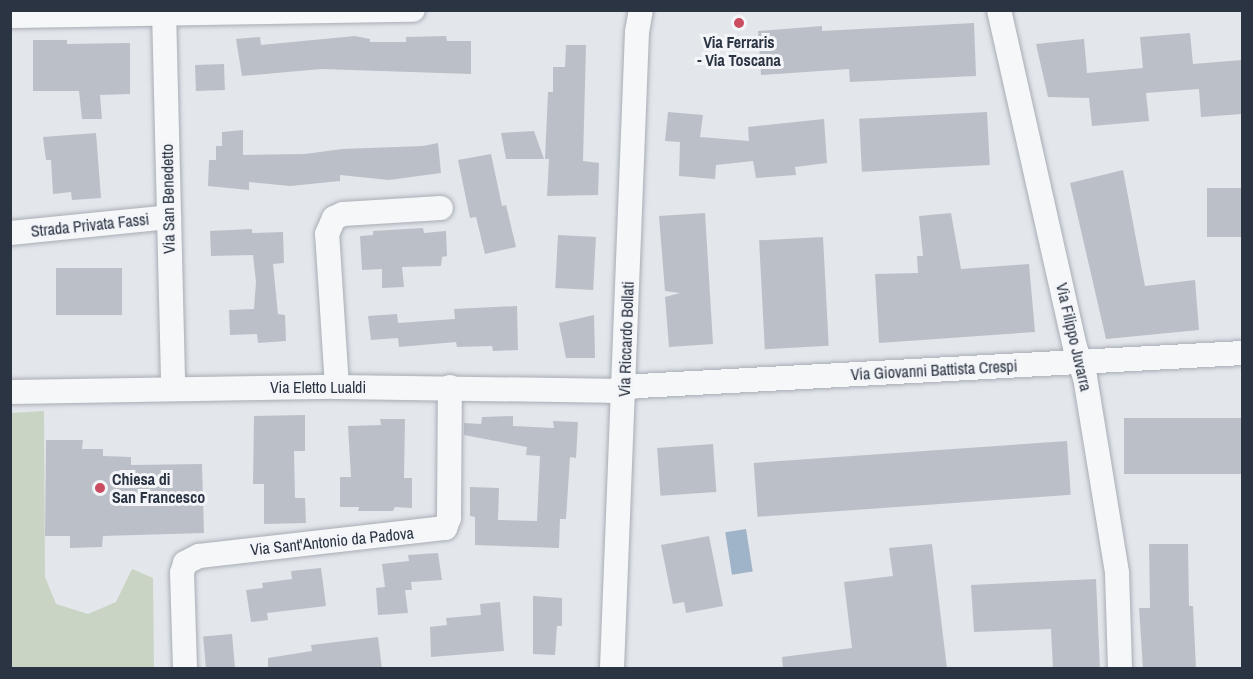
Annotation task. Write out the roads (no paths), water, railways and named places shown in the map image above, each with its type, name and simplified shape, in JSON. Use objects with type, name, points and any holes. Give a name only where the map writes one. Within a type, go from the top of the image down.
[{"type":"street","points":[[10,16],[413,10]]},
{"type":"street","name":"Via Riccardo Bollati","points":[[612,669],[625,388],[637,32],[641,10]]},
{"type":"street","name":"Via Filippo Juvarra","points":[[999,10],[1080,362],[1117,573],[1120,669]]},
{"type":"street","name":"Via San Benedetto","points":[[164,13],[173,388]]},
{"type":"street","points":[[337,387],[327,234],[334,218],[343,214],[441,208]]},
{"type":"street","name":"Strada Privata Fassi","points":[[10,233],[169,218]]},
{"type":"street","name":"Via Giovanni Battista Crespi","points":[[625,388],[1242,353]]},
{"type":"street","name":"Via Eletto Lualdi","points":[[10,392],[173,388],[450,387],[610,391],[625,388]]},
{"type":"street","name":"Via Sant'Antonio da Padova","points":[[184,669],[182,573],[185,563],[199,556],[445,528],[449,518],[450,387]]},
{"type":"water","points":[[746,529],[753,571],[732,575],[725,532]]},
{"type":"place","name":"Via Ferraris - Via Toscana","points":[[739,23]]},
{"type":"place","name":"Chiesa di San Francesco","points":[[100,488]]}]
